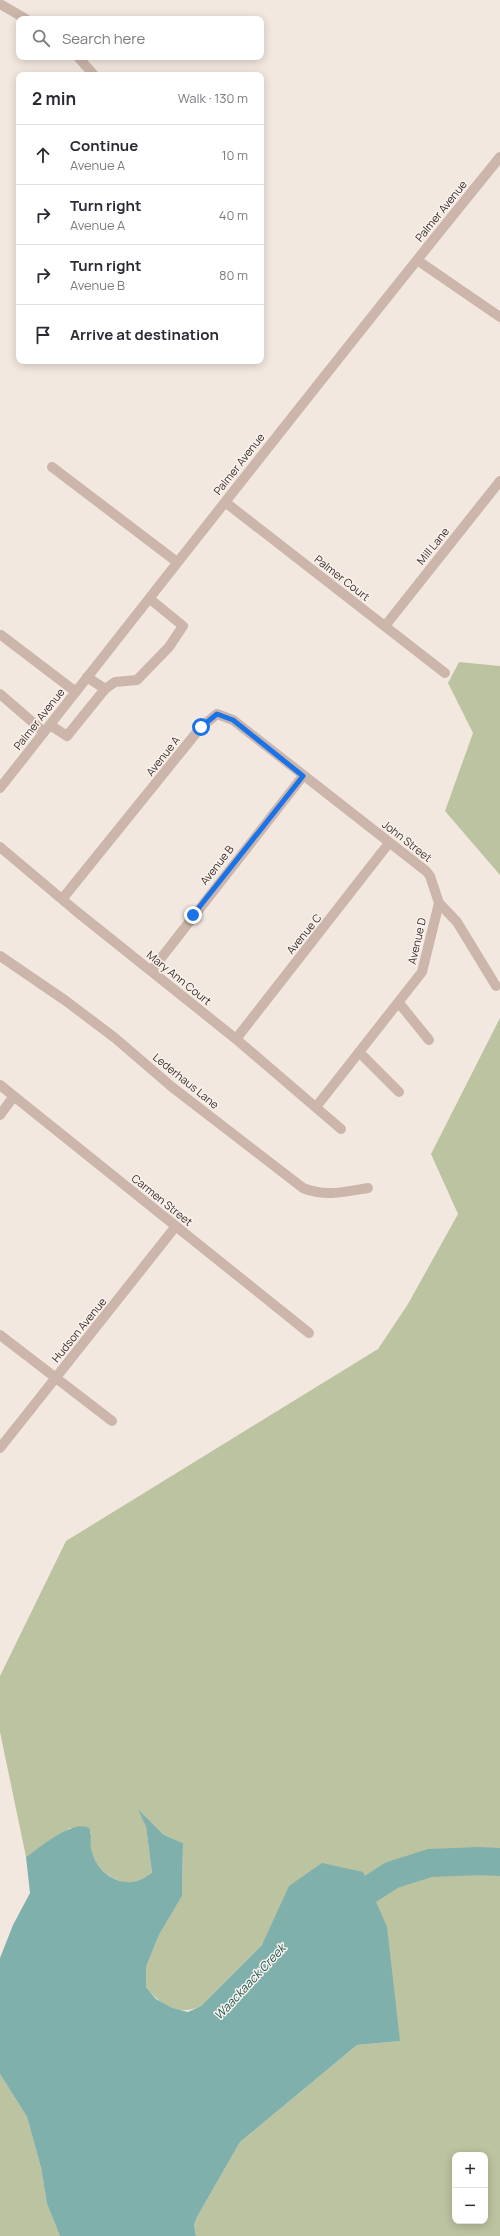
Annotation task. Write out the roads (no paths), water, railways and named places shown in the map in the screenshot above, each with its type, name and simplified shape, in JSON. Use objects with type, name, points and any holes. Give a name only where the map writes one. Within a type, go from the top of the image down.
[{"type":"street","points":[[0,4],[21,16]]},
{"type":"street","points":[[81,60],[91,72]]},
{"type":"street","name":"Palmer Avenue","points":[[0,788],[150,599],[177,562],[500,157]]},
{"type":"street","points":[[417,260],[500,317]]},
{"type":"street","points":[[52,466],[177,562]]},
{"type":"street","name":"Mill Lane","points":[[385,626],[500,481]]},
{"type":"street","name":"Palmer Court","points":[[225,502],[445,673]]},
{"type":"street","points":[[0,694],[47,728],[67,736],[105,689],[115,682],[137,680],[168,647],[184,626],[150,599]]},
{"type":"street","points":[[1,635],[57,680],[76,692]]},
{"type":"street","points":[[87,677],[105,689]]},
{"type":"street","name":"Avenue A","points":[[62,898],[201,727],[217,714],[233,720],[303,776]]},
{"type":"street","name":"John Street","points":[[303,776],[430,876],[439,903],[457,922],[496,986]]},
{"type":"street","name":"Avenue B","points":[[151,971],[303,776]]},
{"type":"street","name":"Avenue C","points":[[236,1039],[389,843]]},
{"type":"street","name":"Mary Ann Court","points":[[0,847],[236,1039],[341,1129]]},
{"type":"street","name":"Avenue D","points":[[316,1107],[360,1053],[422,972],[439,903]]},
{"type":"street","name":"Lederhaus Lane","points":[[0,956],[66,1001],[109,1033],[172,1087],[303,1188],[313,1192],[329,1194],[368,1188]]},
{"type":"street","points":[[399,1003],[430,1040]]},
{"type":"street","points":[[360,1053],[399,1092]]},
{"type":"street","name":"Carmen Street","points":[[0,1085],[309,1333]]},
{"type":"street","points":[[0,1115],[14,1096]]},
{"type":"street","name":"Hudson Avenue","points":[[0,1448],[176,1226]]},
{"type":"street","points":[[0,1335],[112,1421]]},
{"type":"water","points":[[138,1809],[164,1835],[183,1843],[182,1896],[159,1935],[146,1967],[146,1987],[156,1999],[172,2008],[188,2012],[201,2006],[262,1945],[289,1886],[322,1863],[363,1872],[387,1927],[400,2041],[357,2045],[240,2142],[197,2217],[194,2225],[196,2236],[60,2236],[47,2204],[41,2168],[27,2117],[0,2074],[0,1958],[13,1925],[30,1893],[26,1857],[56,1836],[74,1827],[82,1826],[89,1828],[91,1834],[91,1849],[96,1861],[109,1876],[117,1880],[135,1882],[152,1872],[146,1827]]},
{"type":"waterway","name":"Waackaack Creek","points":[[336,1904],[358,1897],[392,1875],[430,1863],[479,1861],[500,1862]]}]
